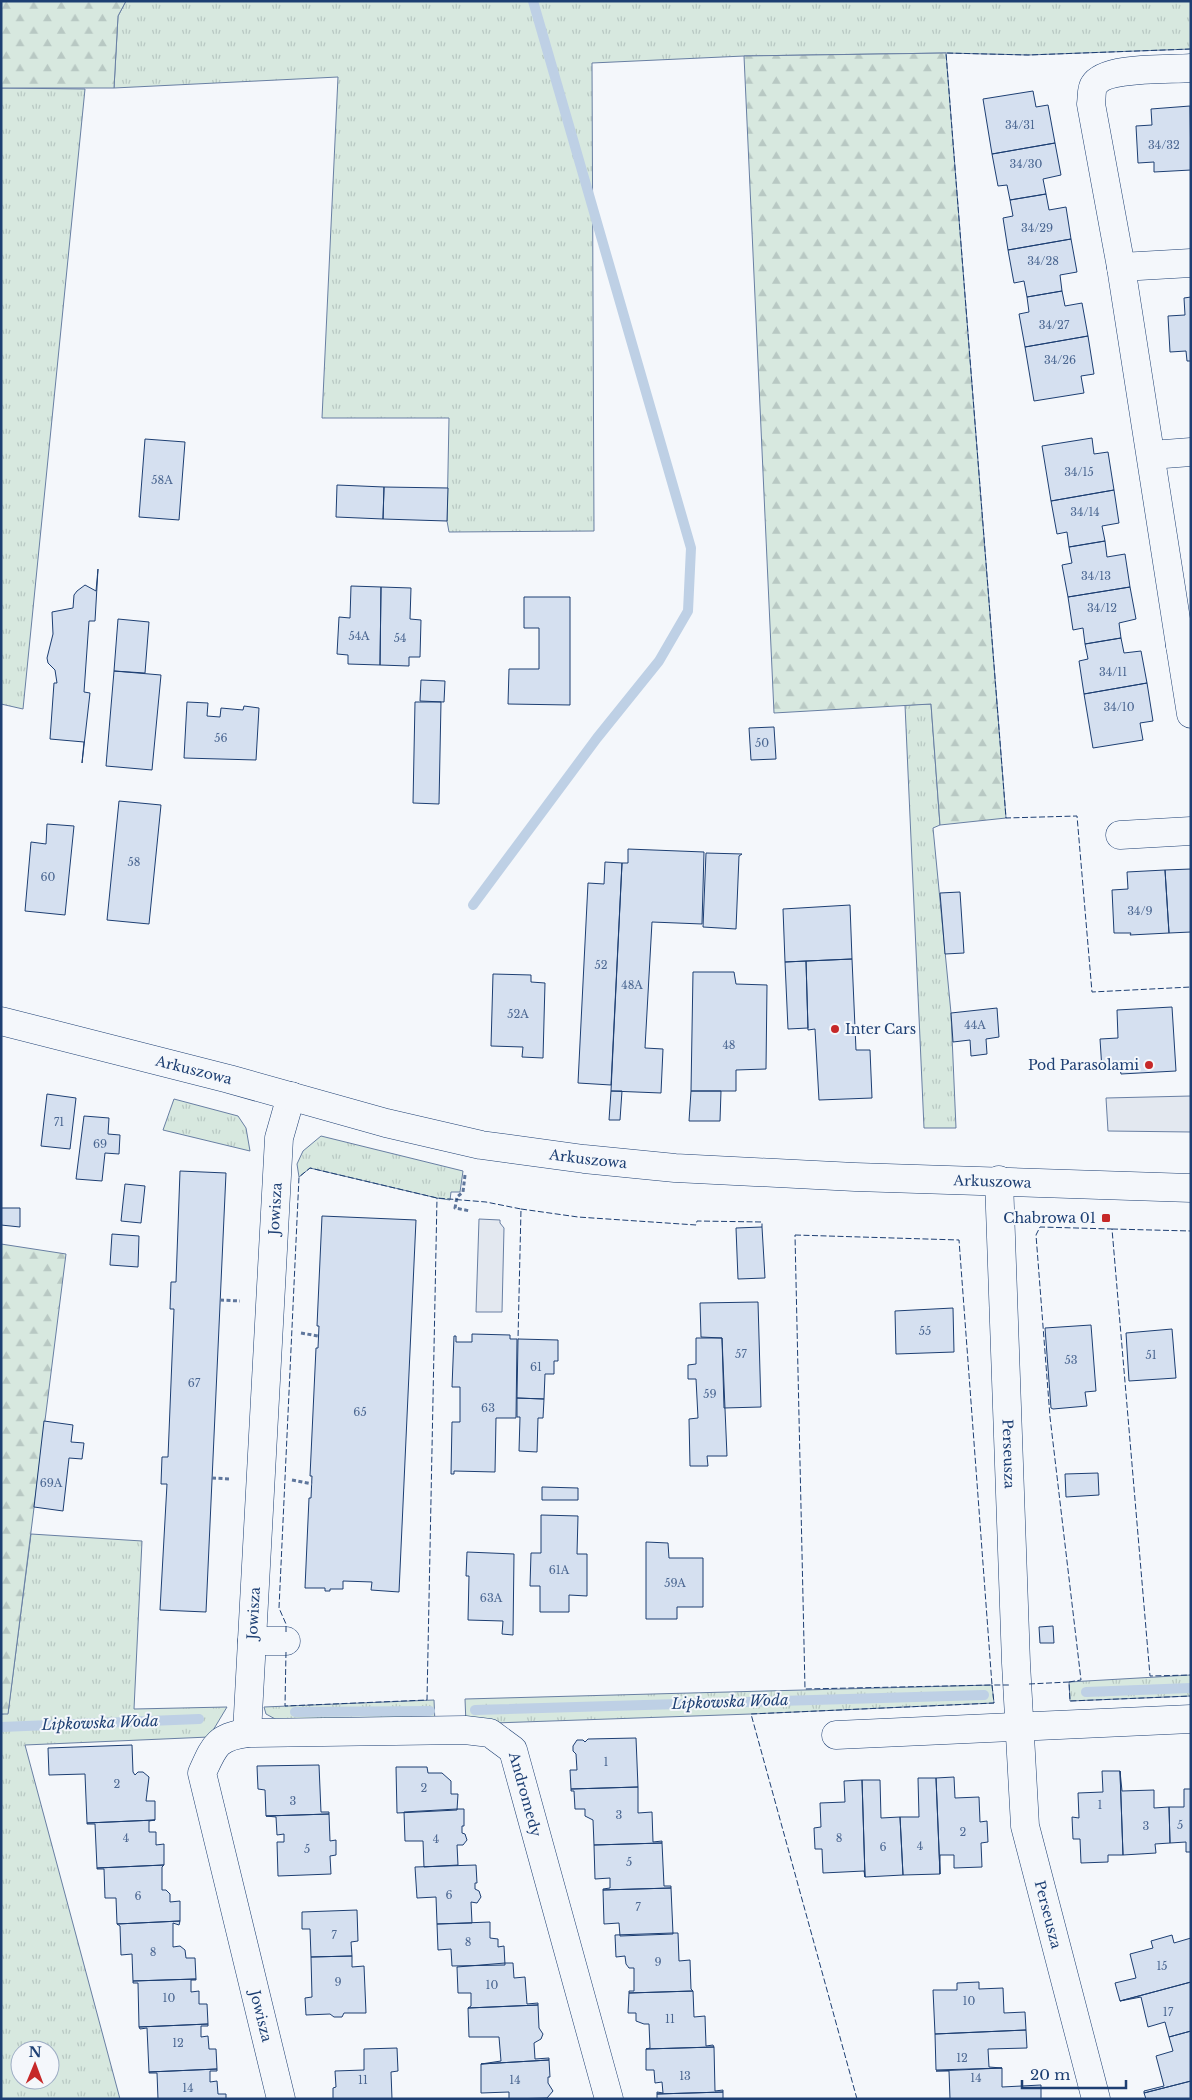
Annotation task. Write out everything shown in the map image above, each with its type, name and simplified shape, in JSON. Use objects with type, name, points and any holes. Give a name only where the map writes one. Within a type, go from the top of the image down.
[{"type":"street","points":[[1191,68],[1117,72],[1103,76],[1094,85],[1091,104],[1121,267],[1151,455],[1186,645],[1191,714]]},
{"type":"street","points":[[1121,267],[1191,263]]},
{"type":"street","points":[[1151,455],[1191,452]]},
{"type":"street","points":[[1120,835],[1191,832]]},
{"type":"street","name":"Arkuszowa","points":[[1,1021],[291,1096],[386,1123],[481,1146],[584,1159],[717,1170],[913,1179],[999,1180],[1191,1188]]},
{"type":"street","name":"Jowisza","points":[[281,2099],[202,1773],[214,1747],[230,1736],[247,1733],[279,1138],[291,1096]]},
{"type":"street","name":"Perseusza","points":[[999,1180],[1025,1826],[1096,2099]]},
{"type":"street","points":[[252,1641],[286,1641]]},
{"type":"street","points":[[836,1735],[1191,1719]]},
{"type":"street","name":"Andromedy","points":[[247,1733],[465,1730],[490,1733],[513,1750],[609,2099]]},
{"type":"path","points":[[466,1166],[463,1192],[457,1197],[455,1208],[470,1211]]},
{"type":"path","points":[[220,1300],[248,1302]]},
{"type":"path","points":[[212,1478],[231,1479]]},
{"type":"path","points":[[285,1479],[312,1484]]},
{"type":"green space","points":[[1,1],[126,1],[118,16],[114,88],[1,88]]},
{"type":"green space","points":[[126,1],[1191,1],[1191,49],[1028,55],[946,53],[744,56],[592,63],[594,531],[449,532],[447,521],[449,418],[322,418],[338,77],[114,88],[118,16]]},
{"type":"green space","points":[[946,53],[1006,818],[940,825],[931,704],[774,713],[744,56]]},
{"type":"green space","points":[[1,88],[85,89],[23,709],[1,704]]},
{"type":"green space","points":[[931,704],[940,825],[933,828],[951,1013],[956,1128],[924,1128],[905,705]]},
{"type":"green space","points":[[174,1099],[238,1116],[246,1128],[250,1151],[163,1130]]},
{"type":"green space","points":[[321,1136],[463,1171],[460,1192],[451,1192],[450,1200],[437,1198],[310,1168],[299,1177],[297,1164],[303,1151]]},
{"type":"green space","points":[[1,1244],[66,1254],[8,1714],[1,1714]]},
{"type":"green space","points":[[31,1534],[142,1541],[134,1709],[227,1707],[209,1737],[25,1745],[120,2099],[1,2099],[1,1714],[8,1713]]},
{"type":"green space","points":[[1191,1675],[1191,1696],[1070,1701],[1069,1682]]},
{"type":"green space","points":[[992,1685],[994,1703],[466,1724],[465,1699]]},
{"type":"green space","points":[[434,1700],[435,1724],[279,1721],[266,1714],[264,1707]]},
{"type":"shaded area","points":[[1191,1096],[1191,1132],[1108,1131],[1106,1098]]},
{"type":"shaded area","points":[[479,1219],[500,1220],[504,1228],[502,1312],[476,1312]]},
{"type":"building","points":[[1033,91],[1036,107],[1048,105],[1055,143],[992,154],[983,99]]},
{"type":"building","points":[[1190,106],[1191,170],[1154,172],[1154,162],[1138,163],[1136,126],[1152,125],[1151,109]]},
{"type":"building","points":[[1055,143],[1061,175],[1043,179],[1046,194],[1010,200],[1007,185],[998,186],[992,154]]},
{"type":"building","points":[[1046,194],[1049,210],[1066,207],[1071,239],[1008,250],[1003,218],[1013,216],[1010,200]]},
{"type":"building","points":[[1071,239],[1077,272],[1060,275],[1062,291],[1027,297],[1024,281],[1014,283],[1008,250]]},
{"type":"building","points":[[1062,291],[1065,306],[1082,303],[1088,336],[1025,347],[1019,314],[1029,312],[1027,297]]},
{"type":"building","points":[[1191,297],[1191,361],[1187,361],[1186,351],[1170,352],[1168,316],[1185,315],[1184,298]]},
{"type":"building","points":[[1088,336],[1094,374],[1081,376],[1084,393],[1034,401],[1025,347]]},
{"type":"building","points":[[1092,438],[1094,454],[1108,452],[1114,490],[1051,501],[1042,446]]},
{"type":"building","points":[[145,439],[185,442],[179,520],[139,517]]},
{"type":"building","points":[[337,485],[384,487],[383,519],[336,517]]},
{"type":"building","points":[[384,487],[448,488],[447,521],[383,519]]},
{"type":"building","points":[[1114,490],[1119,523],[1102,526],[1105,541],[1069,547],[1067,532],[1057,534],[1051,501]]},
{"type":"building","points":[[1105,541],[1107,557],[1125,554],[1130,587],[1068,597],[1062,565],[1072,563],[1069,547]]},
{"type":"building","points":[[98,569],[95,621],[89,621],[84,692],[90,693],[82,763],[84,742],[50,739],[54,683],[57,683],[55,670],[48,663],[47,658],[53,634],[52,612],[73,608],[74,595],[85,585],[96,591]]},
{"type":"building","points":[[351,586],[381,587],[380,665],[348,664],[348,655],[337,654],[339,617],[350,618]]},
{"type":"building","points":[[381,587],[411,588],[410,619],[421,620],[420,657],[409,657],[409,666],[380,665]]},
{"type":"building","points":[[1130,587],[1136,619],[1119,623],[1121,638],[1085,644],[1083,628],[1073,630],[1068,597]]},
{"type":"building","points":[[524,597],[570,597],[570,705],[508,704],[509,669],[539,669],[539,628],[524,628]]},
{"type":"building","points":[[118,619],[149,622],[145,673],[114,671]]},
{"type":"building","points":[[1121,638],[1124,653],[1141,651],[1147,683],[1084,694],[1079,661],[1088,659],[1085,644]]},
{"type":"building","points":[[114,671],[161,675],[152,770],[106,766]]},
{"type":"building","points":[[421,680],[445,681],[444,702],[420,701]]},
{"type":"building","points":[[1147,683],[1153,721],[1140,723],[1143,740],[1093,748],[1084,694]]},
{"type":"building","points":[[187,702],[208,703],[207,716],[220,717],[221,708],[243,710],[244,706],[259,708],[256,760],[184,758]]},
{"type":"building","points":[[415,702],[441,702],[439,804],[413,803]]},
{"type":"building","points":[[774,727],[776,759],[751,760],[749,728]]},
{"type":"building","points":[[119,801],[161,805],[149,924],[107,920]]},
{"type":"building","points":[[47,824],[74,826],[65,915],[25,911],[31,842],[46,844]]},
{"type":"building","points":[[628,849],[704,852],[702,924],[652,922],[645,1048],[663,1049],[661,1093],[611,1091],[622,863],[628,863]]},
{"type":"building","points":[[706,853],[742,854],[739,856],[736,929],[703,927]]},
{"type":"building","points":[[605,862],[622,863],[611,1085],[578,1083],[588,883],[604,884]]},
{"type":"building","points":[[1191,869],[1191,932],[1169,933],[1165,870]]},
{"type":"building","points":[[1165,870],[1169,933],[1130,935],[1131,933],[1114,933],[1112,890],[1128,889],[1127,872]]},
{"type":"building","points":[[960,892],[964,953],[945,954],[940,893]]},
{"type":"building","points":[[850,905],[852,959],[785,962],[783,909]]},
{"type":"building","name":"Inter Cars","points":[[852,959],[856,1050],[870,1050],[872,1098],[819,1100],[815,1029],[808,1030],[806,961]]},
{"type":"building","points":[[806,961],[808,1028],[788,1029],[785,962]]},
{"type":"building","points":[[693,972],[734,972],[736,984],[767,985],[766,1069],[736,1070],[736,1091],[691,1091]]},
{"type":"building","points":[[493,974],[531,975],[531,982],[545,983],[543,1058],[522,1057],[523,1047],[491,1046]]},
{"type":"building","points":[[1172,1007],[1176,1071],[1121,1074],[1120,1069],[1102,1070],[1100,1039],[1118,1038],[1117,1010]]},
{"type":"building","points":[[997,1008],[999,1037],[986,1039],[987,1054],[971,1056],[970,1040],[953,1042],[951,1013]]},
{"type":"building","points":[[611,1091],[622,1091],[620,1120],[609,1120]]},
{"type":"building","points":[[691,1091],[721,1091],[720,1121],[689,1121]]},
{"type":"building","points":[[47,1094],[76,1098],[70,1149],[41,1146]]},
{"type":"building","points":[[84,1116],[109,1118],[108,1134],[120,1135],[119,1154],[105,1153],[102,1181],[76,1179]]},
{"type":"building","points":[[180,1171],[226,1173],[206,1612],[160,1610],[167,1484],[161,1484],[162,1457],[168,1457],[174,1309],[170,1309],[171,1282],[176,1282]]},
{"type":"building","points":[[125,1184],[145,1186],[141,1223],[121,1221]]},
{"type":"building","points":[[1,1208],[20,1208],[20,1227],[1,1225]]},
{"type":"building","points":[[322,1216],[416,1220],[399,1592],[371,1590],[372,1582],[343,1581],[343,1589],[330,1589],[330,1591],[325,1591],[325,1588],[305,1588],[309,1498],[311,1498],[312,1476],[310,1476],[316,1348],[318,1348],[319,1326],[317,1326]]},
{"type":"building","points":[[762,1227],[765,1278],[738,1279],[736,1228]]},
{"type":"building","points":[[112,1234],[139,1236],[138,1267],[110,1265]]},
{"type":"building","points":[[758,1302],[761,1407],[724,1408],[722,1338],[701,1337],[700,1303]]},
{"type":"building","points":[[953,1308],[954,1352],[896,1354],[895,1311]]},
{"type":"building","points":[[1091,1325],[1096,1391],[1085,1392],[1087,1406],[1053,1409],[1051,1408],[1045,1328]]},
{"type":"building","points":[[1172,1329],[1176,1378],[1129,1381],[1126,1333]]},
{"type":"building","points":[[472,1334],[510,1335],[510,1339],[517,1339],[516,1418],[496,1418],[495,1472],[454,1471],[454,1474],[451,1474],[452,1422],[460,1422],[460,1387],[452,1387],[454,1336],[456,1336],[456,1342],[472,1342]]},
{"type":"building","points":[[696,1338],[722,1338],[727,1456],[707,1456],[708,1466],[690,1466],[689,1419],[698,1418],[696,1379],[688,1379],[688,1365],[696,1364]]},
{"type":"building","points":[[518,1339],[558,1340],[558,1361],[554,1361],[554,1374],[545,1374],[544,1399],[517,1398]]},
{"type":"building","points":[[517,1398],[544,1399],[543,1418],[538,1418],[537,1452],[519,1451],[520,1417],[517,1417]]},
{"type":"building","points":[[44,1421],[73,1425],[71,1442],[84,1443],[82,1459],[69,1458],[63,1511],[34,1507]]},
{"type":"building","points":[[1098,1473],[1099,1495],[1066,1497],[1065,1474]]},
{"type":"building","points":[[542,1487],[578,1488],[578,1500],[542,1500]]},
{"type":"building","points":[[541,1515],[578,1516],[577,1554],[587,1554],[587,1596],[569,1595],[569,1612],[540,1612],[540,1586],[530,1586],[531,1553],[541,1553]]},
{"type":"building","points":[[646,1542],[668,1543],[669,1558],[703,1558],[703,1607],[677,1607],[677,1619],[646,1619]]},
{"type":"building","points":[[467,1552],[514,1554],[513,1635],[502,1634],[503,1621],[468,1620],[469,1576],[466,1576]]},
{"type":"building","points":[[1053,1626],[1054,1643],[1040,1643],[1039,1627]]},
{"type":"building","points":[[636,1738],[638,1787],[571,1789],[570,1770],[577,1770],[576,1754],[573,1751],[573,1746],[577,1740],[585,1742],[588,1739]]},
{"type":"building","points":[[132,1745],[133,1772],[135,1775],[138,1772],[143,1772],[149,1777],[146,1801],[155,1801],[155,1820],[87,1823],[85,1774],[49,1775],[48,1748]]},
{"type":"building","points":[[319,1765],[321,1812],[329,1812],[329,1814],[266,1816],[265,1790],[258,1789],[257,1766]]},
{"type":"building","points":[[396,1767],[427,1767],[428,1773],[442,1773],[451,1781],[451,1794],[458,1794],[457,1810],[397,1813]]},
{"type":"building","points":[[1102,1771],[1120,1771],[1123,1855],[1108,1855],[1108,1862],[1081,1863],[1080,1839],[1073,1839],[1072,1817],[1079,1818],[1078,1793],[1103,1792]]},
{"type":"building","points":[[1120,1771],[1122,1791],[1154,1790],[1154,1808],[1169,1807],[1170,1843],[1155,1844],[1156,1853],[1123,1855]]},
{"type":"building","points":[[954,1777],[955,1798],[979,1797],[980,1822],[987,1821],[988,1842],[981,1843],[982,1867],[954,1868],[954,1855],[940,1855],[940,1874],[936,1778]]},
{"type":"building","points":[[918,1778],[936,1778],[940,1874],[903,1875],[900,1817],[919,1817]]},
{"type":"building","points":[[862,1780],[865,1877],[864,1871],[823,1873],[822,1849],[815,1849],[814,1828],[821,1827],[820,1803],[845,1802],[844,1781]]},
{"type":"building","points":[[862,1780],[880,1780],[881,1818],[900,1817],[903,1875],[865,1877]]},
{"type":"building","points":[[638,1787],[638,1813],[652,1812],[653,1842],[662,1841],[662,1843],[594,1845],[593,1820],[585,1816],[585,1809],[575,1809],[574,1791],[571,1791],[571,1789]]},
{"type":"building","points":[[1184,1789],[1191,1789],[1191,1852],[1186,1852],[1186,1842],[1170,1843],[1169,1807],[1184,1807]]},
{"type":"building","points":[[464,1809],[462,1833],[465,1834],[467,1840],[463,1845],[457,1845],[458,1865],[424,1867],[423,1841],[405,1841],[404,1812]]},
{"type":"building","points":[[329,1814],[330,1841],[336,1840],[336,1855],[330,1856],[331,1874],[278,1876],[277,1842],[284,1842],[284,1834],[277,1835],[276,1817],[266,1816]]},
{"type":"building","points":[[155,1820],[149,1821],[149,1832],[156,1832],[156,1845],[164,1844],[164,1865],[97,1868],[95,1824],[87,1823]]},
{"type":"building","points":[[662,1843],[664,1886],[671,1886],[671,1888],[603,1890],[610,1888],[610,1878],[595,1879],[594,1845]]},
{"type":"building","points":[[164,1865],[162,1867],[162,1890],[166,1890],[170,1894],[170,1902],[180,1901],[180,1921],[117,1924],[116,1898],[105,1898],[104,1869],[97,1868]]},
{"type":"building","points":[[476,1865],[477,1883],[475,1883],[475,1889],[479,1891],[481,1897],[477,1903],[471,1902],[472,1923],[437,1924],[436,1897],[417,1898],[415,1867]]},
{"type":"building","points":[[671,1888],[673,1934],[620,1936],[619,1923],[604,1924],[603,1890]]},
{"type":"building","points":[[357,1910],[358,1941],[351,1942],[352,1956],[311,1957],[310,1929],[302,1929],[302,1912]]},
{"type":"building","points":[[180,1921],[179,1925],[173,1923],[173,1947],[180,1946],[185,1950],[186,1958],[195,1958],[196,1979],[133,1981],[132,1954],[121,1955],[120,1926],[117,1924]]},
{"type":"building","points":[[490,1922],[490,1938],[498,1939],[498,1947],[504,1946],[505,1965],[452,1966],[451,1949],[438,1950],[437,1924]]},
{"type":"building","points":[[678,1933],[679,1961],[690,1960],[691,1989],[693,1991],[629,1993],[629,1991],[634,1991],[634,1968],[629,1968],[626,1964],[625,1956],[616,1957],[615,1935]]},
{"type":"building","points":[[1172,1935],[1174,1943],[1191,1938],[1191,1982],[1120,2001],[1115,1983],[1136,1978],[1130,1954],[1153,1948],[1151,1941]]},
{"type":"building","points":[[352,1956],[352,1967],[364,1966],[366,2013],[344,2013],[342,2017],[334,2017],[330,2014],[306,2015],[305,1998],[312,1997],[311,1957]]},
{"type":"building","points":[[513,1963],[514,1978],[525,1977],[527,2004],[538,2003],[538,2005],[468,2008],[471,2006],[471,1993],[458,1993],[457,1967]]},
{"type":"building","points":[[196,1979],[191,1980],[191,1992],[199,1991],[199,2004],[207,2004],[208,2024],[139,2027],[138,1983],[133,1983],[133,1981]]},
{"type":"building","points":[[979,1982],[979,1989],[1003,1988],[1004,2013],[1025,2012],[1026,2030],[935,2034],[933,1990],[957,1990],[957,1983]]},
{"type":"building","points":[[1191,1982],[1191,2031],[1169,2037],[1165,2022],[1148,2027],[1141,1997],[1120,2001]]},
{"type":"building","points":[[693,1991],[694,2017],[705,2016],[706,2046],[713,2045],[714,2047],[646,2049],[650,2048],[649,2024],[636,2021],[636,2013],[628,2013],[629,1993]]},
{"type":"building","points":[[538,2005],[539,2028],[543,2034],[541,2039],[534,2043],[535,2059],[549,2058],[549,2060],[481,2064],[501,2061],[499,2037],[469,2037],[468,2008]]},
{"type":"building","points":[[208,2024],[208,2026],[201,2026],[201,2037],[208,2036],[209,2049],[216,2049],[217,2069],[149,2072],[147,2028],[140,2029],[139,2027]]},
{"type":"building","points":[[1026,2030],[1027,2048],[988,2049],[989,2067],[1002,2068],[936,2070],[935,2034]]},
{"type":"building","points":[[1191,2031],[1191,2081],[1144,2093],[1144,2091],[1164,2086],[1156,2056],[1173,2051],[1169,2037]]},
{"type":"building","points":[[714,2047],[715,2091],[723,2090],[723,2092],[657,2094],[657,2092],[663,2093],[662,2082],[655,2083],[654,2070],[646,2070],[646,2049]]},
{"type":"building","points":[[397,2048],[398,2071],[391,2072],[392,2099],[333,2099],[333,2088],[336,2087],[335,2071],[364,2070],[364,2049]]},
{"type":"building","points":[[549,2060],[550,2077],[548,2077],[548,2083],[553,2091],[547,2098],[509,2099],[509,2092],[481,2093],[481,2064]]},
{"type":"building","points":[[1002,2068],[1002,2087],[1041,2085],[1041,2099],[950,2099],[949,2071],[936,2071]]},
{"type":"building","points":[[217,2069],[217,2071],[210,2071],[210,2082],[217,2081],[218,2094],[226,2094],[226,2099],[158,2099],[157,2073],[149,2073],[149,2072]]},
{"type":"building","points":[[1191,2081],[1191,2099],[1146,2099],[1144,2093]]},
{"type":"building","points":[[723,2092],[723,2099],[657,2099],[657,2094]]},
{"type":"waterway","points":[[473,905],[597,738],[659,661],[688,611],[691,548],[533,1]]},
{"type":"waterway","name":"Lipkowska Woda","points":[[1086,1692],[1191,1688]]},
{"type":"waterway","name":"Lipkowska Woda","points":[[475,1710],[984,1695]]},
{"type":"waterway","name":"Lipkowska Woda","points":[[295,1712],[430,1711]]},
{"type":"waterway","name":"Lipkowska Woda","points":[[1,1727],[199,1719]]},
{"type":"fence","points":[[1191,49],[1028,55],[946,53],[1006,818],[1077,816],[1092,992],[1191,987]]},
{"type":"fence","points":[[286,1632],[286,1624],[279,1608],[299,1177],[310,1168],[437,1198],[486,1202],[521,1209],[518,1339]]},
{"type":"fence","points":[[286,1652],[285,1706],[427,1700],[437,1198]]},
{"type":"fence","points":[[521,1209],[578,1217],[696,1225],[697,1221],[762,1222],[762,1227]]},
{"type":"fence","points":[[1069,1682],[1081,1680],[1050,1417],[1036,1235],[1040,1227],[1112,1229],[1150,1676],[1191,1675]]},
{"type":"fence","points":[[1112,1229],[1191,1231]]},
{"type":"fence","points":[[795,1235],[959,1240],[992,1685],[805,1689],[795,1235]]},
{"type":"fence","points":[[1029,1684],[1069,1682],[1070,1701],[1191,1696]]},
{"type":"fence","points":[[857,2099],[751,1714],[994,1703],[992,1685],[1009,1685]]},
{"type":"place","name":"Inter Cars","points":[[835,1029]]},
{"type":"place","name":"Pod Parasolami","points":[[1149,1065]]},
{"type":"place","name":"Chabrowa 01","points":[[1106,1218]]}]
